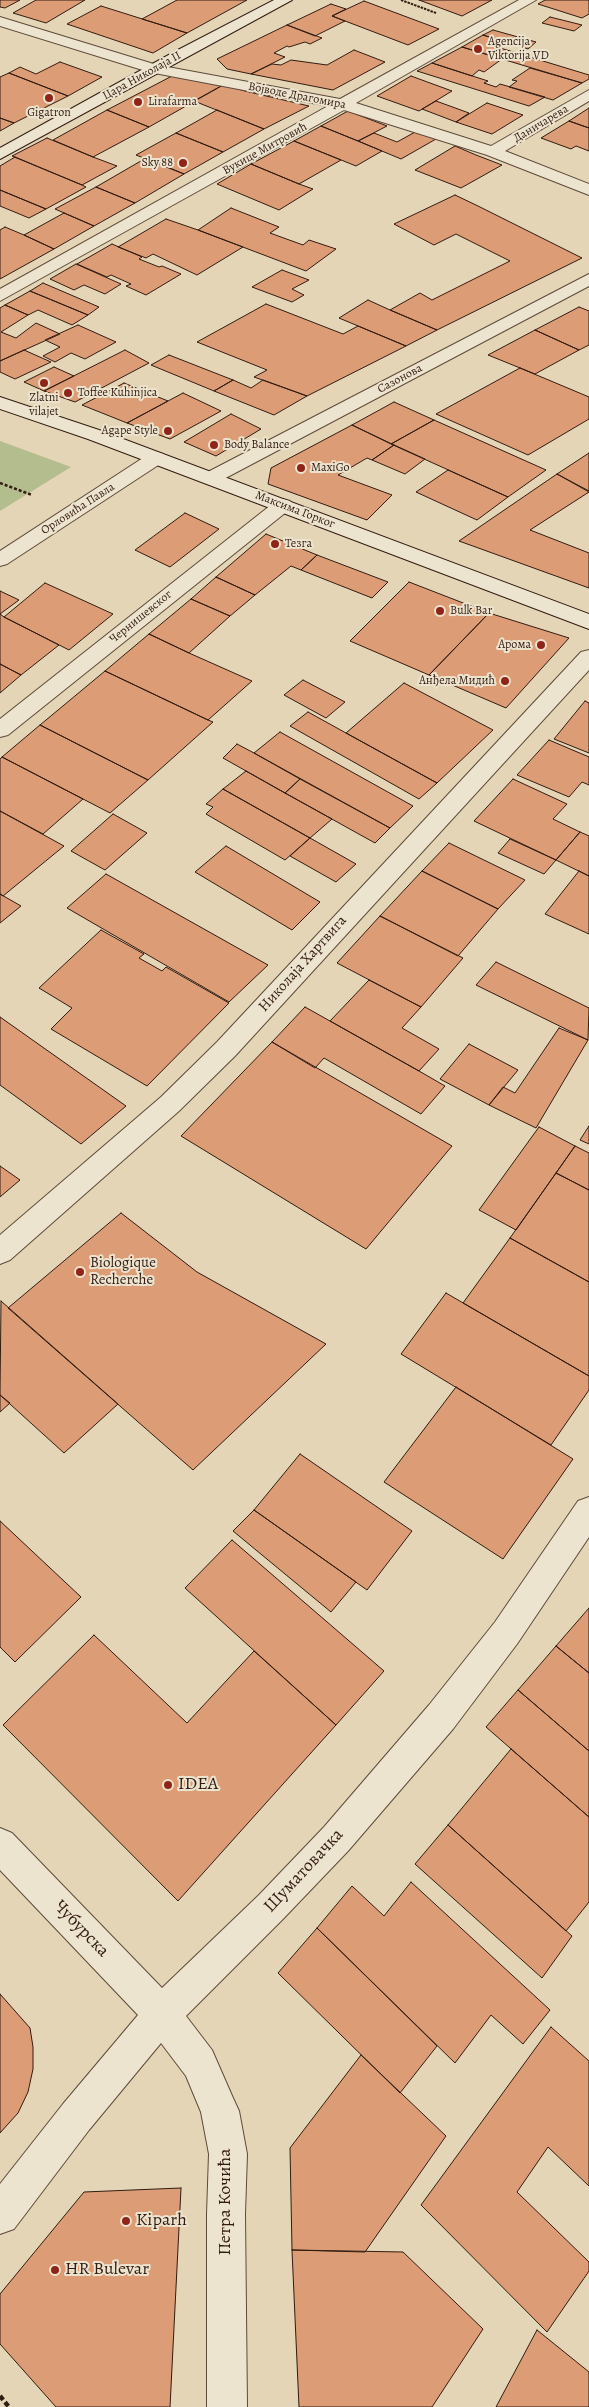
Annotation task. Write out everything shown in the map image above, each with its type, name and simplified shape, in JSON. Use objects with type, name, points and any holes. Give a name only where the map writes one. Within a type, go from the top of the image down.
[{"type":"street","name":"Цара Николаја II","points":[[0,154],[154,69],[285,0]]},
{"type":"street","name":"Вукице Митровић","points":[[0,296],[345,105],[528,0]]},
{"type":"street","name":"Војводе Драгомира","points":[[0,22],[154,69],[345,105],[493,152],[589,190]]},
{"type":"street","name":"Даничарева","points":[[493,152],[589,95]]},
{"type":"street","name":"Сазонова","points":[[211,478],[589,279]]},
{"type":"street","name":"Максима Горког","points":[[0,403],[211,478],[589,622]]},
{"type":"street","name":"Орловића Павла","points":[[0,560],[156,458]]},
{"type":"street","name":"Чернишевског","points":[[0,730],[283,505]]},
{"type":"street","name":"Николаја Хартвига","points":[[0,1252],[170,1104],[226,1049],[589,656]]},
{"type":"street","name":"Шуматовачка","points":[[0,2215],[76,2116],[162,2014],[271,1907],[336,1839],[442,1717],[506,1633],[589,1511]]},
{"type":"street","name":"Чубурска","points":[[0,1845],[162,2014]]},
{"type":"street","name":"Петра Кочића","points":[[162,2014],[199,2063],[220,2112],[228,2154],[226,2214],[227,2407]]},
{"type":"path","points":[[0,483],[34,496]]},
{"type":"path","points":[[0,2396],[9,2407]]},
{"type":"green space","points":[[0,441],[71,467],[0,511]]},
{"type":"building","points":[[0,0],[20,0],[5,8],[0,7]]},
{"type":"building","points":[[36,0],[85,0],[46,23],[13,13]]},
{"type":"building","points":[[177,0],[247,0],[187,33],[142,19]]},
{"type":"building","points":[[419,0],[492,0],[462,16]]},
{"type":"building","points":[[545,0],[589,0],[589,14],[582,18],[538,4]]},
{"type":"building","points":[[364,1],[439,29],[408,45],[332,16]]},
{"type":"building","points":[[331,4],[346,9],[332,16],[345,21],[315,36],[287,25]]},
{"type":"building","points":[[101,6],[187,33],[153,53],[67,24]]},
{"type":"building","points":[[550,17],[582,25],[574,31],[542,23]]},
{"type":"building","points":[[287,25],[322,38],[310,44],[305,42],[287,46],[274,53],[285,57],[251,74],[227,69],[217,59]]},
{"type":"building","points":[[493,30],[536,42],[528,49],[483,35]]},
{"type":"building","points":[[483,35],[505,42],[497,47],[589,75],[589,79],[582,83],[462,47]]},
{"type":"building","points":[[462,47],[502,59],[484,72],[479,70],[472,76],[432,63]]},
{"type":"building","points":[[354,50],[385,62],[333,90],[251,74],[272,64],[281,65],[291,60],[327,65]]},
{"type":"building","points":[[60,62],[102,77],[68,96],[9,73],[20,67],[36,74]]},
{"type":"building","points":[[432,63],[488,81],[484,83],[496,87],[500,84],[545,97],[529,106],[417,71]]},
{"type":"building","points":[[530,68],[582,83],[553,100],[509,87],[517,81],[512,80]]},
{"type":"building","points":[[9,73],[68,96],[14,123],[0,118],[0,77]]},
{"type":"building","points":[[172,76],[223,85],[149,127],[107,110]]},
{"type":"building","points":[[411,76],[452,91],[419,111],[377,96]]},
{"type":"building","points":[[223,85],[309,106],[264,129],[194,101]]},
{"type":"building","points":[[436,101],[469,113],[456,122],[422,109]]},
{"type":"building","points":[[487,103],[523,115],[492,134],[456,122]]},
{"type":"building","points":[[589,108],[589,128],[569,121]]},
{"type":"building","points":[[107,110],[149,127],[93,157],[53,140]]},
{"type":"building","points":[[217,110],[264,129],[223,152],[176,133]]},
{"type":"building","points":[[348,111],[387,126],[358,141],[321,126]]},
{"type":"building","points":[[0,118],[14,123],[0,131]]},
{"type":"building","points":[[569,121],[589,128],[589,151],[576,146],[571,149],[541,138]]},
{"type":"building","points":[[321,126],[382,151],[356,166],[294,141]]},
{"type":"building","points":[[417,131],[436,139],[401,159],[358,141],[374,133],[397,142]]},
{"type":"building","points":[[176,133],[223,152],[184,174],[136,155]]},
{"type":"building","points":[[47,138],[117,166],[82,185],[12,156]]},
{"type":"building","points":[[294,141],[341,160],[299,184],[251,164]]},
{"type":"building","points":[[455,146],[502,165],[461,188],[415,170]]},
{"type":"building","points":[[15,157],[86,187],[46,209],[0,190],[0,166]]},
{"type":"building","points":[[146,158],[184,174],[135,203],[96,187]]},
{"type":"building","points":[[251,164],[313,189],[279,210],[217,184]]},
{"type":"building","points":[[96,187],[135,203],[94,226],[55,209]]},
{"type":"building","points":[[0,190],[46,209],[29,218],[0,206]]},
{"type":"building","points":[[455,195],[582,258],[437,330],[390,310],[420,293],[432,300],[510,261],[456,234],[434,245],[394,224]]},
{"type":"building","points":[[231,208],[279,227],[270,233],[303,245],[309,240],[336,249],[306,271],[198,230]]},
{"type":"building","points":[[64,213],[94,226],[54,249],[24,235]]},
{"type":"building","points":[[166,219],[243,247],[197,275],[153,254],[146,258],[118,247]]},
{"type":"building","points":[[5,227],[54,249],[0,279],[0,230]]},
{"type":"building","points":[[112,244],[142,257],[139,259],[181,274],[146,295],[126,286],[131,284],[111,275],[107,277],[77,264]]},
{"type":"building","points":[[76,264],[121,284],[105,294],[84,285],[74,290],[50,279]]},
{"type":"building","points":[[282,270],[309,280],[292,289],[304,295],[292,302],[252,287]]},
{"type":"building","points":[[43,283],[99,307],[88,315],[30,291]]},
{"type":"building","points":[[30,291],[88,315],[72,325],[38,310],[28,315],[5,305]]},
{"type":"building","points":[[368,300],[437,330],[406,346],[339,318]]},
{"type":"building","points":[[266,304],[343,334],[358,326],[406,346],[307,396],[254,377],[267,370],[197,342]]},
{"type":"building","points":[[5,305],[28,315],[1,332],[16,338],[36,323],[60,334],[0,361],[0,308]]},
{"type":"building","points":[[579,307],[589,311],[589,345],[579,350],[535,330]]},
{"type":"building","points":[[78,325],[116,342],[85,359],[71,353],[55,362],[43,356],[60,347],[45,340]]},
{"type":"building","points":[[535,330],[579,350],[535,374],[488,355]]},
{"type":"building","points":[[24,350],[51,362],[15,379],[0,372],[0,361]]},
{"type":"building","points":[[125,350],[149,363],[75,402],[44,391]]},
{"type":"building","points":[[169,355],[233,380],[214,391],[151,365]]},
{"type":"building","points":[[54,367],[74,376],[44,391],[24,382]]},
{"type":"building","points":[[520,368],[589,397],[589,419],[528,455],[436,414]]},
{"type":"building","points":[[233,380],[251,388],[263,380],[307,396],[274,415],[214,391]]},
{"type":"building","points":[[124,383],[168,401],[127,423],[82,405]]},
{"type":"building","points":[[183,393],[221,411],[170,439],[127,423]]},
{"type":"building","points":[[394,402],[434,420],[391,444],[352,425]]},
{"type":"building","points":[[231,414],[261,429],[216,456],[184,442]]},
{"type":"building","points":[[434,420],[546,470],[508,497],[391,444]]},
{"type":"building","points":[[352,425],[394,445],[372,460],[367,458],[338,475],[392,495],[367,520],[268,484],[271,468]]},
{"type":"building","points":[[394,445],[425,459],[405,474],[372,460]]},
{"type":"building","points":[[589,453],[589,491],[557,474]]},
{"type":"building","points":[[448,470],[508,497],[477,520],[416,492]]},
{"type":"building","points":[[557,474],[589,492],[530,530],[589,553],[589,588],[459,541]]},
{"type":"building","points":[[185,513],[219,529],[170,567],[135,550]]},
{"type":"building","points":[[266,534],[317,555],[301,570],[291,566],[255,595],[216,577]]},
{"type":"building","points":[[317,555],[388,582],[372,598],[301,570]]},
{"type":"building","points":[[216,577],[255,595],[230,616],[191,599]]},
{"type":"building","points":[[409,582],[489,613],[429,675],[350,641]]},
{"type":"building","points":[[45,583],[113,614],[69,650],[4,617]]},
{"type":"building","points":[[0,591],[19,600],[0,614]]},
{"type":"building","points":[[191,599],[230,616],[189,653],[149,634]]},
{"type":"building","points":[[489,613],[569,638],[506,708],[429,675]]},
{"type":"building","points":[[0,614],[59,645],[21,675],[0,664]]},
{"type":"building","points":[[149,634],[252,681],[208,720],[105,671]]},
{"type":"building","points":[[0,664],[21,675],[0,693]]},
{"type":"building","points":[[105,671],[213,722],[148,780],[40,725]]},
{"type":"building","points":[[303,680],[345,702],[326,718],[284,695]]},
{"type":"building","points":[[404,683],[493,730],[437,783],[346,733]]},
{"type":"building","points":[[585,701],[589,703],[589,753],[554,739]]},
{"type":"building","points":[[308,712],[437,783],[419,799],[290,726]]},
{"type":"building","points":[[40,725],[148,780],[110,813],[2,757]]},
{"type":"building","points":[[280,732],[413,806],[390,828],[254,753]]},
{"type":"building","points":[[549,740],[589,757],[589,785],[582,782],[569,797],[517,775]]},
{"type":"building","points":[[237,744],[300,779],[285,793],[223,758]]},
{"type":"building","points":[[2,757],[83,799],[43,834],[0,811],[0,759]]},
{"type":"building","points":[[246,771],[332,819],[310,838],[223,789]]},
{"type":"building","points":[[300,779],[390,828],[375,843],[285,793]]},
{"type":"building","points":[[513,779],[567,804],[553,819],[580,832],[556,860],[474,821]]},
{"type":"building","points":[[223,789],[310,838],[285,860],[206,814],[213,807],[206,804]]},
{"type":"building","points":[[0,811],[64,846],[3,896],[0,894]]},
{"type":"building","points":[[113,814],[147,833],[105,870],[71,851]]},
{"type":"building","points":[[580,832],[589,836],[589,876],[556,860]]},
{"type":"building","points":[[310,838],[356,864],[336,882],[290,856]]},
{"type":"building","points":[[510,839],[556,860],[544,874],[498,853]]},
{"type":"building","points":[[449,843],[525,880],[498,909],[422,871]]},
{"type":"building","points":[[226,846],[320,902],[292,930],[195,872]]},
{"type":"building","points":[[422,871],[498,909],[458,956],[380,916]]},
{"type":"building","points":[[579,871],[589,876],[589,934],[545,914]]},
{"type":"building","points":[[106,874],[268,965],[229,1002],[67,908]]},
{"type":"building","points":[[0,894],[21,906],[0,923]]},
{"type":"building","points":[[380,916],[463,958],[421,1007],[337,963]]},
{"type":"building","points":[[101,930],[144,954],[139,958],[162,971],[166,967],[229,1003],[147,1086],[51,1029],[72,1008],[39,988]]},
{"type":"building","points":[[496,962],[589,1008],[588,1040],[476,985]]},
{"type":"building","points":[[369,980],[421,1007],[402,1028],[439,1049],[419,1071],[330,1021]]},
{"type":"building","points":[[305,1007],[445,1086],[421,1114],[324,1058],[315,1068],[272,1042]]},
{"type":"building","points":[[0,1017],[126,1106],[81,1144],[0,1085]]},
{"type":"building","points":[[559,1028],[588,1040],[536,1128],[489,1105],[503,1087],[515,1093]]},
{"type":"building","points":[[272,1042],[452,1146],[366,1249],[181,1136]]},
{"type":"building","points":[[469,1044],[518,1070],[489,1105],[440,1079]]},
{"type":"building","points":[[589,1126],[589,1144],[580,1140]]},
{"type":"building","points":[[539,1127],[575,1146],[516,1230],[479,1210]]},
{"type":"building","points":[[575,1146],[589,1153],[589,1190],[556,1173]]},
{"type":"building","points":[[0,1166],[20,1180],[0,1197]]},
{"type":"building","points":[[556,1173],[589,1190],[589,1282],[510,1238]]},
{"type":"building","points":[[121,1213],[197,1272],[326,1344],[193,1470],[8,1308]]},
{"type":"building","points":[[510,1238],[589,1282],[589,1376],[463,1303]]},
{"type":"building","points":[[446,1293],[589,1376],[589,1390],[551,1445],[401,1354]]},
{"type":"building","points":[[1,1301],[118,1404],[64,1453],[0,1395]]},
{"type":"building","points":[[456,1387],[573,1459],[503,1559],[384,1482]]},
{"type":"building","points":[[0,1395],[10,1403],[0,1412]]},
{"type":"building","points":[[300,1454],[412,1531],[367,1590],[254,1510]]},
{"type":"building","points":[[254,1510],[356,1582],[331,1612],[233,1531]]},
{"type":"building","points":[[0,1521],[81,1597],[15,1662],[0,1647]]},
{"type":"building","points":[[232,1540],[384,1671],[336,1725],[185,1588]]},
{"type":"building","points":[[589,1608],[589,1673],[556,1646]]},
{"type":"building","points":[[94,1635],[187,1723],[254,1651],[336,1725],[178,1901],[3,1725]]},
{"type":"building","points":[[556,1646],[589,1673],[589,1751],[518,1690]]},
{"type":"building","points":[[518,1690],[589,1751],[589,1817],[486,1727]]},
{"type":"building","points":[[511,1749],[589,1817],[589,1902],[566,1931],[448,1825]]},
{"type":"building","points":[[448,1825],[572,1936],[542,1978],[415,1864]]},
{"type":"building","points":[[411,1882],[550,2010],[523,2044],[491,2015],[455,2063],[317,1928],[352,1886],[384,1916]]},
{"type":"building","points":[[317,1928],[437,2046],[400,2093],[278,1973]]},
{"type":"building","points":[[0,1994],[30,2028],[33,2047],[33,2069],[28,2092],[18,2113],[0,2133]]},
{"type":"building","points":[[551,2027],[589,2061],[589,2186],[548,2147],[517,2192],[589,2262],[589,2271],[547,2332],[421,2205]]},
{"type":"building","points":[[361,2055],[446,2136],[365,2252],[292,2250],[290,2148]]},
{"type":"building","points":[[181,2188],[170,2407],[56,2407],[0,2344],[0,2294],[84,2192]]},
{"type":"building","points":[[292,2250],[403,2252],[483,2329],[432,2407],[299,2407]]},
{"type":"building","points":[[537,2330],[589,2372],[589,2407],[496,2407]]},
{"type":"place","name":"Agencija Viktorija VD","points":[[478,49]]},
{"type":"place","name":"Gigatron","points":[[49,98]]},
{"type":"place","name":"Lirafarma","points":[[138,102]]},
{"type":"place","name":"Sky 88","points":[[183,163]]},
{"type":"place","name":"Zlatni vilajet","points":[[44,383]]},
{"type":"place","name":"Toffee Kuhinjica","points":[[68,393]]},
{"type":"place","name":"Agape Style","points":[[168,431]]},
{"type":"place","name":"Body Balance","points":[[214,445]]},
{"type":"place","name":"MaxiGo","points":[[301,468]]},
{"type":"place","name":"Тезга","points":[[275,544]]},
{"type":"place","name":"Bulk Bar","points":[[440,611]]},
{"type":"place","name":"Арома","points":[[541,645]]},
{"type":"place","name":"Анђела Мидић","points":[[505,681]]},
{"type":"place","name":"Biologique Recherche","points":[[80,1272]]},
{"type":"place","name":"IDEA","points":[[168,1785]]},
{"type":"place","name":"Kiparh","points":[[126,2221]]},
{"type":"place","name":"HR Bulevar","points":[[55,2270]]}]
